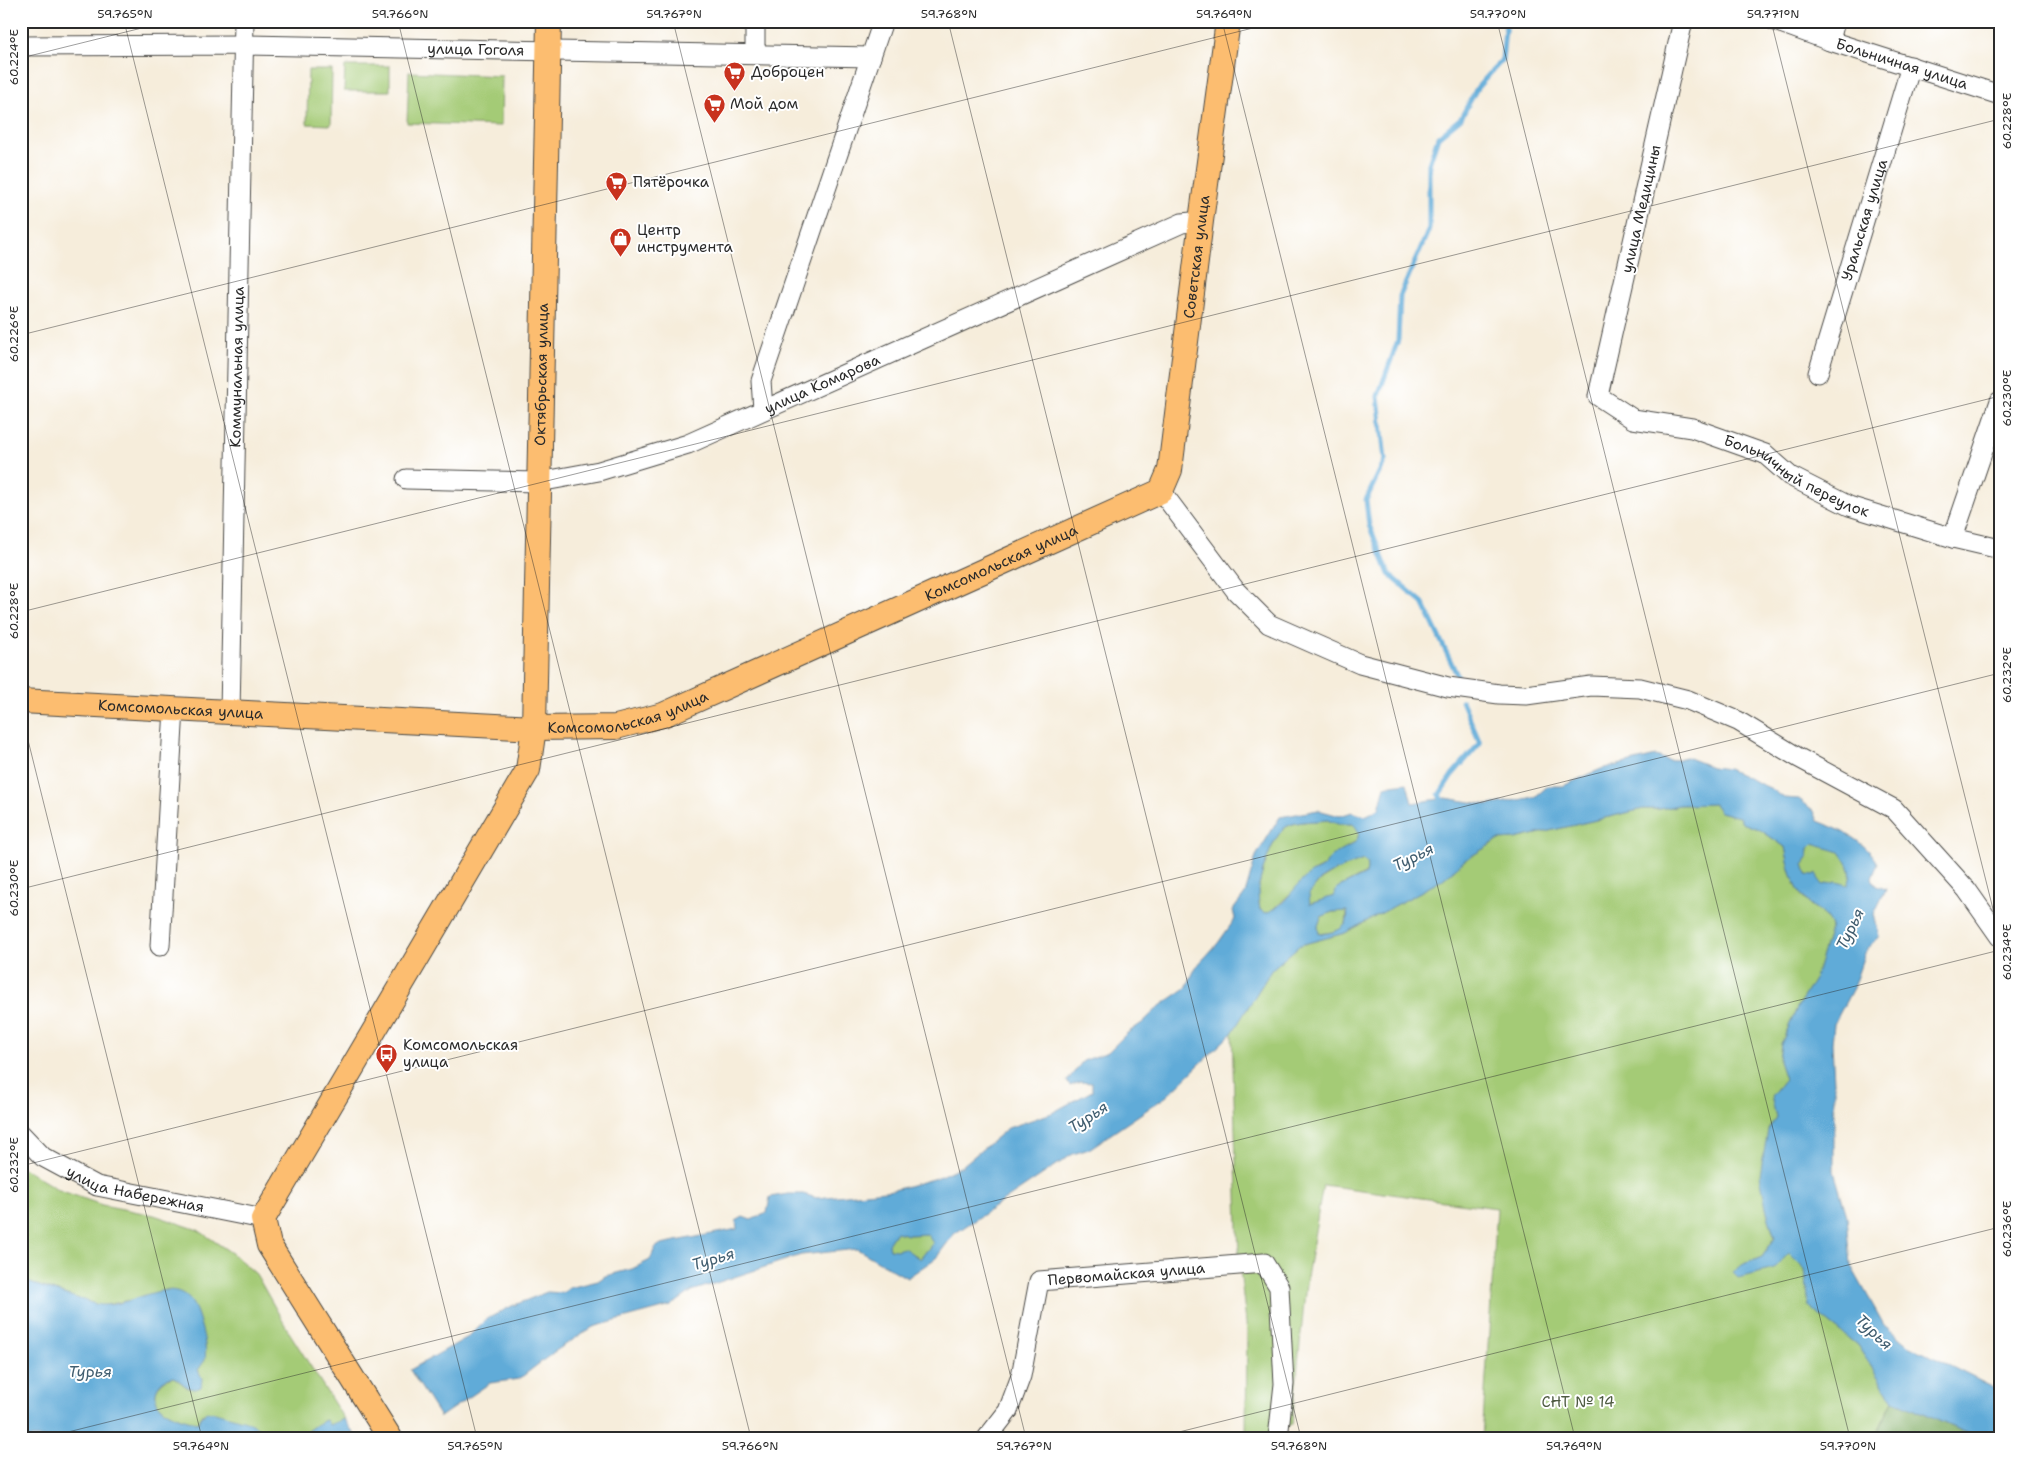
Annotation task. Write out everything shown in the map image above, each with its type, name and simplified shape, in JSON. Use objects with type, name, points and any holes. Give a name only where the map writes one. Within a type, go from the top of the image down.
[{"type":"main road","name":"Октябрьская улица","points":[[264,1219],[528,770],[534,728],[549,21]]},
{"type":"main road","name":"Советская улица","points":[[1161,491],[1170,470],[1200,221],[1228,21]]},
{"type":"main road","name":"Комсомольская улица","points":[[21,701],[534,728],[616,727],[663,715],[1161,491]]},
{"type":"main road","points":[[264,1219],[269,1244],[390,1438]]},
{"type":"street","name":"Коммунальная улица","points":[[230,712],[244,21]]},
{"type":"street","points":[[755,21],[755,54]]},
{"type":"street","name":"улица Комарова","points":[[883,21],[761,381],[763,409],[1182,224],[1200,221]]},
{"type":"street","name":"улица Медицины","points":[[1598,396],[1683,21]]},
{"type":"street","name":"Больничная улица","points":[[1775,21],[1830,41],[2000,95]]},
{"type":"street","points":[[1830,41],[1835,21]]},
{"type":"street","name":"улица Гоголя","points":[[21,46],[244,46],[871,57]]},
{"type":"street","name":"Уральская улица","points":[[1818,373],[1911,66]]},
{"type":"street","name":"Больничный переулок","points":[[1598,396],[1633,419],[1692,428],[1765,454],[1790,476],[1848,506],[1953,538],[2000,549]]},
{"type":"street","points":[[1953,538],[2000,401]]},
{"type":"street","points":[[406,479],[539,482],[599,471],[688,444],[763,409]]},
{"type":"street","points":[[1161,491],[1236,591],[1269,624],[1360,664],[1448,686],[1499,694],[1526,695],[1592,686],[1640,688],[1688,700],[1738,721],[1799,758],[1894,809],[1967,890],[2000,938]]},
{"type":"street","points":[[160,946],[174,709]]},
{"type":"street","name":"улица Набережная","points":[[21,1134],[43,1157],[97,1186],[264,1219]]},
{"type":"street","name":"Первомайская улица","points":[[987,1438],[1008,1411],[1021,1376],[1040,1281],[1264,1263],[1279,1287],[1284,1384],[1278,1438]]},
{"type":"green space","points":[[345,66],[390,66],[390,91],[344,91]]},
{"type":"green space","points":[[308,70],[332,70],[331,125],[307,124]]},
{"type":"green space","points":[[409,72],[502,76],[501,126],[407,123]]},
{"type":"green space","name":"СНТ № 14","points":[[1714,804],[1720,812],[1739,817],[1742,823],[1759,829],[1785,847],[1792,874],[1800,893],[1807,902],[1826,917],[1831,926],[1815,978],[1798,1006],[1781,1044],[1779,1061],[1785,1079],[1771,1096],[1776,1117],[1768,1130],[1766,1208],[1775,1238],[1762,1257],[1742,1265],[1789,1253],[1805,1269],[1809,1307],[1857,1345],[1893,1400],[1879,1429],[1885,1438],[1482,1438],[1497,1208],[1323,1185],[1306,1283],[1292,1424],[1274,1438],[1246,1438],[1247,1332],[1239,1260],[1232,1033],[1272,969],[1300,945],[1345,933],[1442,880],[1465,860],[1498,840],[1515,839],[1643,809]]},
{"type":"green space","points":[[1327,820],[1338,824],[1353,824],[1358,828],[1359,834],[1356,841],[1330,858],[1325,866],[1313,872],[1273,910],[1266,913],[1260,910],[1258,891],[1261,876],[1276,838],[1281,831],[1296,823]]},
{"type":"green space","points":[[1813,844],[1840,851],[1848,864],[1850,872],[1848,886],[1837,882],[1823,885],[1814,875],[1807,874],[1804,864],[1808,858],[1809,848]]},
{"type":"green space","points":[[1363,860],[1368,864],[1366,873],[1337,888],[1334,896],[1310,904],[1308,894],[1321,880],[1335,871]]},
{"type":"green space","points":[[1347,911],[1346,925],[1339,931],[1319,934],[1318,926],[1321,917],[1332,912]]},
{"type":"green space","points":[[21,1167],[59,1190],[102,1205],[154,1215],[198,1230],[233,1254],[256,1274],[289,1332],[344,1419],[329,1425],[326,1420],[300,1438],[276,1437],[203,1414],[198,1422],[180,1418],[164,1410],[156,1400],[157,1390],[163,1381],[174,1377],[189,1389],[202,1379],[198,1370],[206,1351],[197,1313],[169,1289],[136,1299],[101,1306],[21,1280]]},
{"type":"green space","points":[[896,1232],[908,1235],[928,1234],[933,1243],[920,1259],[916,1255],[889,1249],[888,1244]]},
{"type":"green space","points":[[1893,1400],[1961,1431],[1982,1438],[1885,1438],[1879,1430]]},
{"type":"water","points":[[1656,756],[1670,761],[1686,757],[1712,767],[1728,769],[1772,789],[1784,798],[1799,799],[1814,811],[1818,821],[1852,837],[1873,855],[1878,863],[1872,878],[1876,886],[1886,889],[1874,914],[1879,936],[1865,953],[1853,988],[1834,1024],[1832,1043],[1834,1171],[1847,1216],[1851,1266],[1884,1325],[1908,1345],[1996,1389],[2000,1389],[2000,1438],[1982,1438],[1961,1431],[1893,1400],[1857,1345],[1809,1307],[1805,1269],[1789,1253],[1774,1269],[1738,1278],[1733,1273],[1742,1265],[1762,1257],[1775,1238],[1766,1208],[1760,1175],[1768,1130],[1776,1117],[1771,1096],[1785,1079],[1779,1061],[1781,1044],[1798,1006],[1815,978],[1831,926],[1826,917],[1807,902],[1800,892],[1791,874],[1785,847],[1759,829],[1742,823],[1739,817],[1720,812],[1714,804],[1643,809],[1515,839],[1498,840],[1465,860],[1442,880],[1345,933],[1300,945],[1272,969],[1232,1033],[1167,1096],[1089,1149],[1073,1154],[954,1234],[936,1258],[907,1278],[857,1249],[801,1255],[692,1291],[671,1306],[593,1327],[554,1352],[519,1379],[490,1383],[440,1417],[410,1370],[468,1337],[485,1320],[512,1306],[547,1292],[563,1293],[569,1288],[598,1281],[605,1276],[632,1269],[650,1260],[655,1248],[661,1244],[737,1229],[736,1221],[743,1217],[751,1220],[767,1213],[770,1197],[803,1194],[817,1198],[894,1190],[936,1178],[962,1166],[1008,1128],[1052,1113],[1092,1091],[1092,1083],[1080,1082],[1070,1086],[1067,1081],[1083,1061],[1108,1052],[1126,1034],[1142,1023],[1160,1006],[1186,988],[1196,967],[1218,943],[1235,919],[1233,910],[1245,894],[1256,856],[1280,817],[1318,810],[1340,816],[1352,812],[1365,816],[1379,809],[1385,786],[1407,783],[1412,803],[1446,798],[1489,805],[1535,797],[1548,786],[1563,786],[1601,769]],"holes":[[[1327,820],[1338,824],[1353,824],[1358,832],[1358,838],[1350,846],[1329,859],[1323,867],[1308,875],[1283,902],[1266,913],[1260,910],[1258,891],[1268,856],[1281,831],[1295,823]],[[1813,844],[1840,852],[1850,871],[1848,885],[1837,882],[1823,885],[1817,873],[1814,875],[1807,874],[1804,864],[1808,858],[1809,848]],[[1363,860],[1368,864],[1366,874],[1337,888],[1334,896],[1310,904],[1309,894],[1321,879],[1335,871]],[[1347,911],[1348,917],[1344,926],[1340,929],[1330,933],[1319,934],[1318,926],[1321,917],[1332,912]],[[896,1232],[908,1235],[927,1234],[933,1243],[920,1259],[904,1248],[889,1249],[888,1244]]]},
{"type":"water","name":"Турья","points":[[21,1280],[100,1305],[116,1304],[159,1291],[171,1290],[182,1293],[192,1302],[199,1319],[204,1340],[205,1360],[198,1370],[202,1379],[201,1387],[193,1389],[174,1377],[168,1378],[159,1385],[157,1390],[156,1400],[159,1405],[176,1416],[198,1422],[206,1412],[215,1412],[246,1421],[278,1438],[21,1438]]},
{"type":"water","points":[[344,1419],[357,1438],[300,1438],[326,1420],[329,1425]]},
{"type":"waterway","points":[[1458,677],[1423,603],[1389,574],[1369,525],[1366,500],[1385,460],[1378,396],[1398,340],[1400,296],[1429,229],[1429,164],[1438,137],[1461,118],[1477,88],[1502,60],[1506,21]]},
{"type":"waterway","points":[[1444,804],[1439,795],[1452,775],[1480,743],[1462,701]]},
{"type":"place","name":"Доброцен","points":[[735,91]]},
{"type":"place","name":"Мой дом","points":[[714,123]]},
{"type":"place","name":"Пятёрочка","points":[[617,201]]},
{"type":"place","name":"Центр инструмента","points":[[621,258]]},
{"type":"place","name":"Комсомольская улица","points":[[387,1073]]}]
